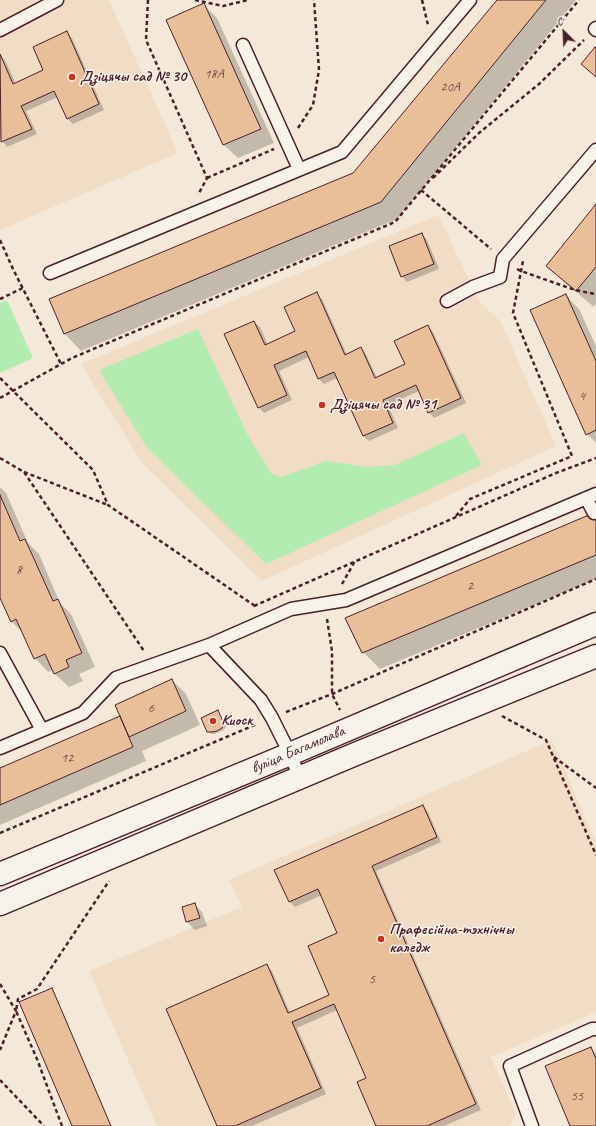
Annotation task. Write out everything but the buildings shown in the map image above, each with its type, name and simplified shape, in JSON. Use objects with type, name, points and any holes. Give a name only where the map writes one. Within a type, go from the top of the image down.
[{"type":"main road","name":"вуліца Багамолава","points":[[0,874],[290,754],[596,624]]},
{"type":"main road","name":"вуліца Багамолава","points":[[0,904],[358,753],[596,656]]},
{"type":"lane","points":[[0,30],[57,0]]},
{"type":"lane","points":[[50,273],[342,152],[470,0]]},
{"type":"lane","points":[[243,45],[299,169]]},
{"type":"lane","points":[[447,301],[473,287],[500,278],[503,259],[596,150]]},
{"type":"lane","points":[[0,748],[83,713],[116,678],[209,645],[291,609],[346,600],[591,496],[594,513]]},
{"type":"lane","points":[[209,645],[261,700],[272,718],[300,778]]},
{"type":"lane","points":[[0,653],[42,730]]},
{"type":"lane","points":[[531,1126],[510,1066],[594,1032]]},
{"type":"path","points":[[148,0],[146,40],[207,178],[186,216]]},
{"type":"path","points":[[195,0],[223,6],[248,0]]},
{"type":"path","points":[[422,0],[432,44]]},
{"type":"path","points":[[0,398],[72,358],[395,222],[579,0]]},
{"type":"path","points":[[421,190],[479,133],[539,84],[596,29]]},
{"type":"path","points":[[421,190],[503,259],[521,271],[576,290],[596,294]]},
{"type":"path","points":[[0,240],[61,364]]},
{"type":"path","points":[[456,517],[470,499],[572,456],[513,313],[523,260]]},
{"type":"path","points":[[0,299],[23,288]]},
{"type":"path","points":[[0,378],[93,470],[108,505]]},
{"type":"path","points":[[0,458],[24,472],[108,505],[271,618]]},
{"type":"path","points":[[254,606],[556,473],[596,458]]},
{"type":"path","points":[[24,472],[154,665]]},
{"type":"path","points":[[332,694],[332,651],[327,619],[331,602],[355,561]]},
{"type":"path","points":[[0,833],[332,694],[596,579]]},
{"type":"path","points":[[501,715],[546,740],[596,856]]},
{"type":"path","points":[[553,756],[596,788]]},
{"type":"path","points":[[0,1050],[16,1011],[18,999],[37,989],[111,878],[104,880]]},
{"type":"path","points":[[0,984],[16,1011],[37,1059],[62,1126]]},
{"type":"path","points":[[0,1080],[44,1126]]},
{"type":"shaded area","name":"Дзіцячы сад № 30","points":[[0,0],[109,0],[178,153],[0,230]]},
{"type":"shaded area","name":"Дзіцячы сад № 31","points":[[438,215],[480,302],[501,322],[556,446],[262,581],[142,463],[81,364]]},
{"type":"shaded area","name":"Прафесійна-тэхнічны каледж","points":[[552,740],[596,843],[596,1012],[491,1057],[516,1114],[510,1126],[157,1126],[89,971],[242,907],[229,880]]},
{"type":"green space","points":[[7,300],[33,358],[0,373],[0,303]]},
{"type":"green space","points":[[198,329],[248,436],[272,474],[282,477],[326,461],[365,467],[395,465],[464,433],[482,465],[266,564],[147,448],[99,370]]},
{"type":"place","name":"Дзіцячы сад № 30","points":[[72,77]]},
{"type":"place","name":"Дзіцячы сад № 31","points":[[322,405]]},
{"type":"place","name":"Киоск","points":[[213,721]]},
{"type":"place","name":"Прафесійна-тэхнічны каледж","points":[[381,939]]}]
